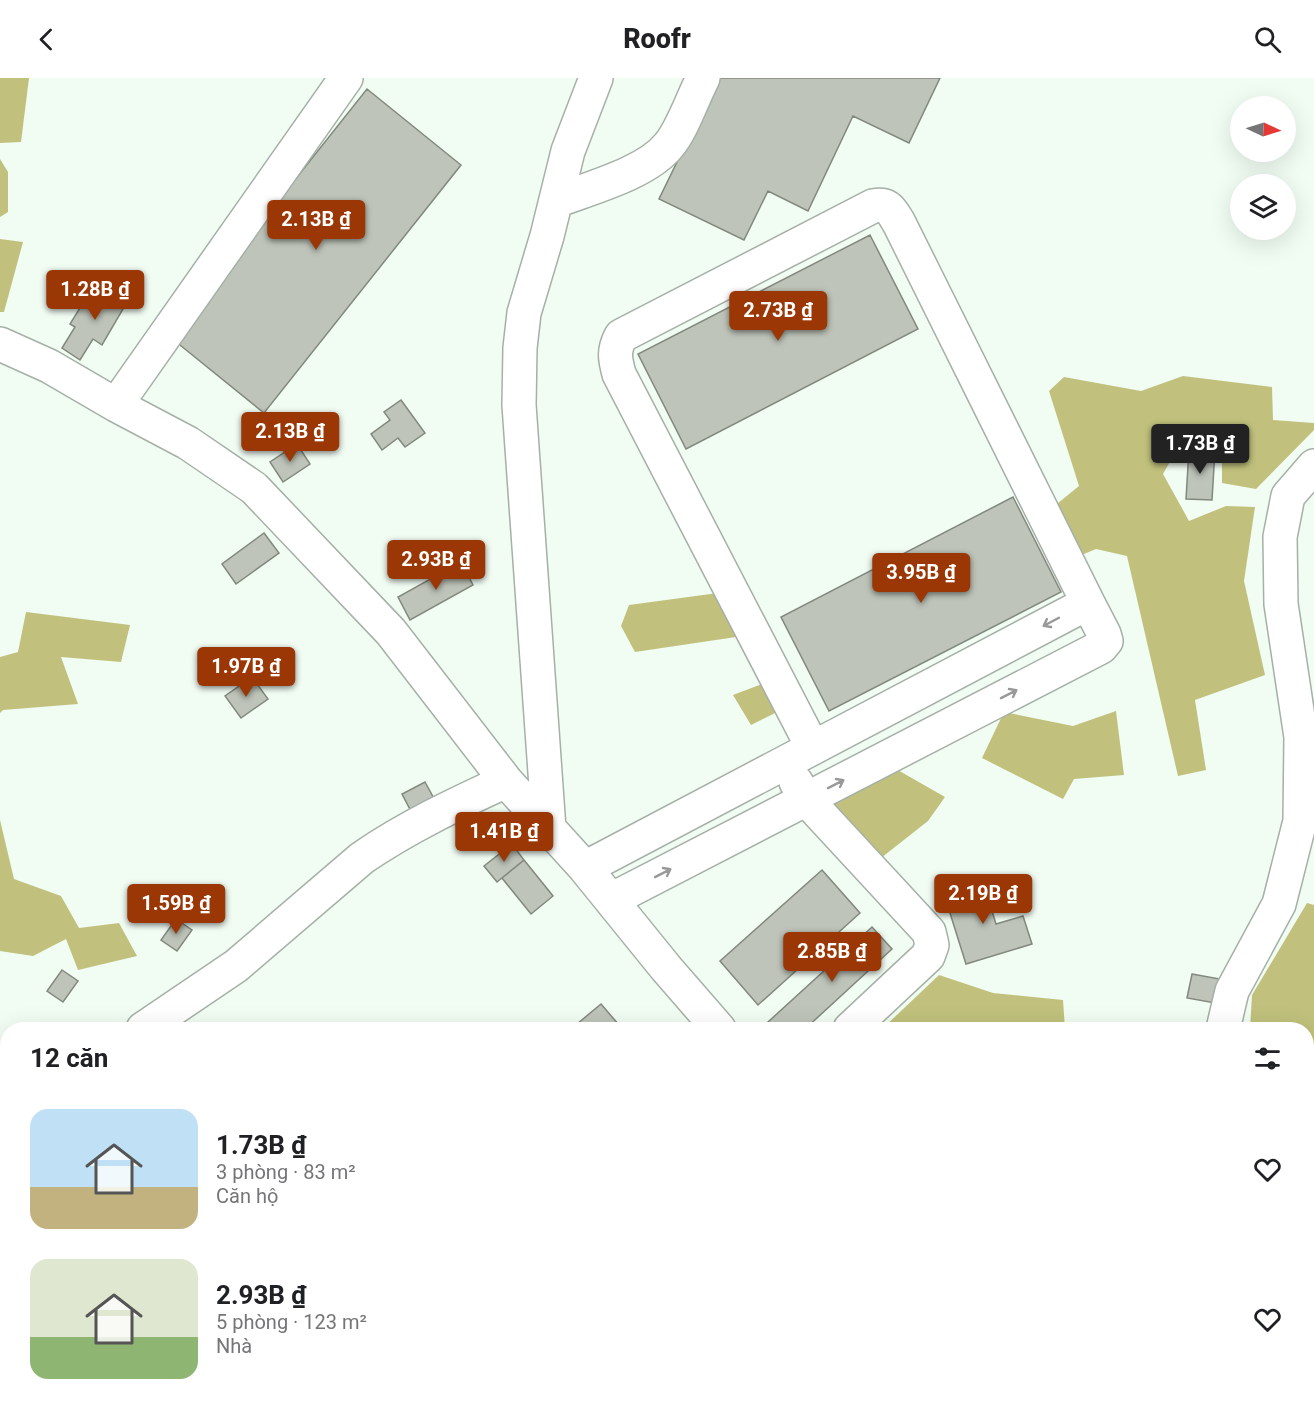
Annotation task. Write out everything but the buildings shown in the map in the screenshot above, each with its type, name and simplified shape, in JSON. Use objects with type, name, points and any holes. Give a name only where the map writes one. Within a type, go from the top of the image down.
[{"type":"street","points":[[116,405],[346,78]]},
{"type":"street","points":[[549,830],[519,405],[520,348],[524,313],[568,151],[596,78]]},
{"type":"street","points":[[556,201],[637,170],[659,156],[671,143],[703,78]]},
{"type":"street","points":[[611,900],[1101,647],[1106,641],[899,223],[890,208],[882,204],[621,336],[615,348],[614,357],[619,374],[813,747]]},
{"type":"street","points":[[0,344],[49,366],[188,443],[254,488],[391,632],[506,781],[585,868],[713,1022]]},
{"type":"street","points":[[1225,1022],[1233,991],[1279,904],[1300,821],[1301,737],[1281,603],[1280,537],[1288,496],[1314,466]]},
{"type":"street","points":[[585,868],[1088,603]]},
{"type":"street","points":[[784,762],[806,799],[929,932],[932,945],[928,956],[857,1022]]},
{"type":"street","points":[[154,1022],[236,966],[362,858],[448,807],[506,781]]},
{"type":"shaded area","points":[[0,78],[29,78],[21,142],[0,143]]},
{"type":"shaded area","points":[[0,159],[8,172],[8,212],[0,217]]},
{"type":"shaded area","points":[[0,239],[23,242],[4,312],[0,312]]},
{"type":"shaded area","points":[[1183,376],[1272,387],[1273,420],[1314,423],[1314,430],[1256,489],[1222,483],[1222,442],[1182,440],[1163,474],[1189,521],[1226,506],[1255,507],[1244,581],[1265,675],[1195,700],[1206,770],[1178,776],[1127,556],[1096,549],[1079,556],[1052,508],[1079,486],[1049,391],[1064,377],[1141,391]]},
{"type":"shaded area","points":[[718,593],[736,637],[635,652],[621,626],[629,605]]},
{"type":"shaded area","points":[[26,612],[130,625],[121,662],[61,657],[78,704],[3,710],[0,713],[0,657],[18,652]]},
{"type":"shaded area","points":[[762,684],[777,712],[751,725],[733,695]]},
{"type":"shaded area","points":[[1116,711],[1124,775],[1074,779],[1063,799],[982,758],[1004,712],[1073,726]]},
{"type":"shaded area","points":[[896,769],[945,797],[928,821],[881,858],[829,807]]},
{"type":"shaded area","points":[[0,820],[14,879],[61,896],[79,928],[119,923],[137,956],[78,970],[66,939],[33,956],[0,951]]},
{"type":"shaded area","points":[[1307,903],[1314,905],[1314,1022],[1250,1022],[1252,995]]},
{"type":"shaded area","points":[[939,975],[993,993],[1063,1000],[1065,1022],[889,1022]]}]
